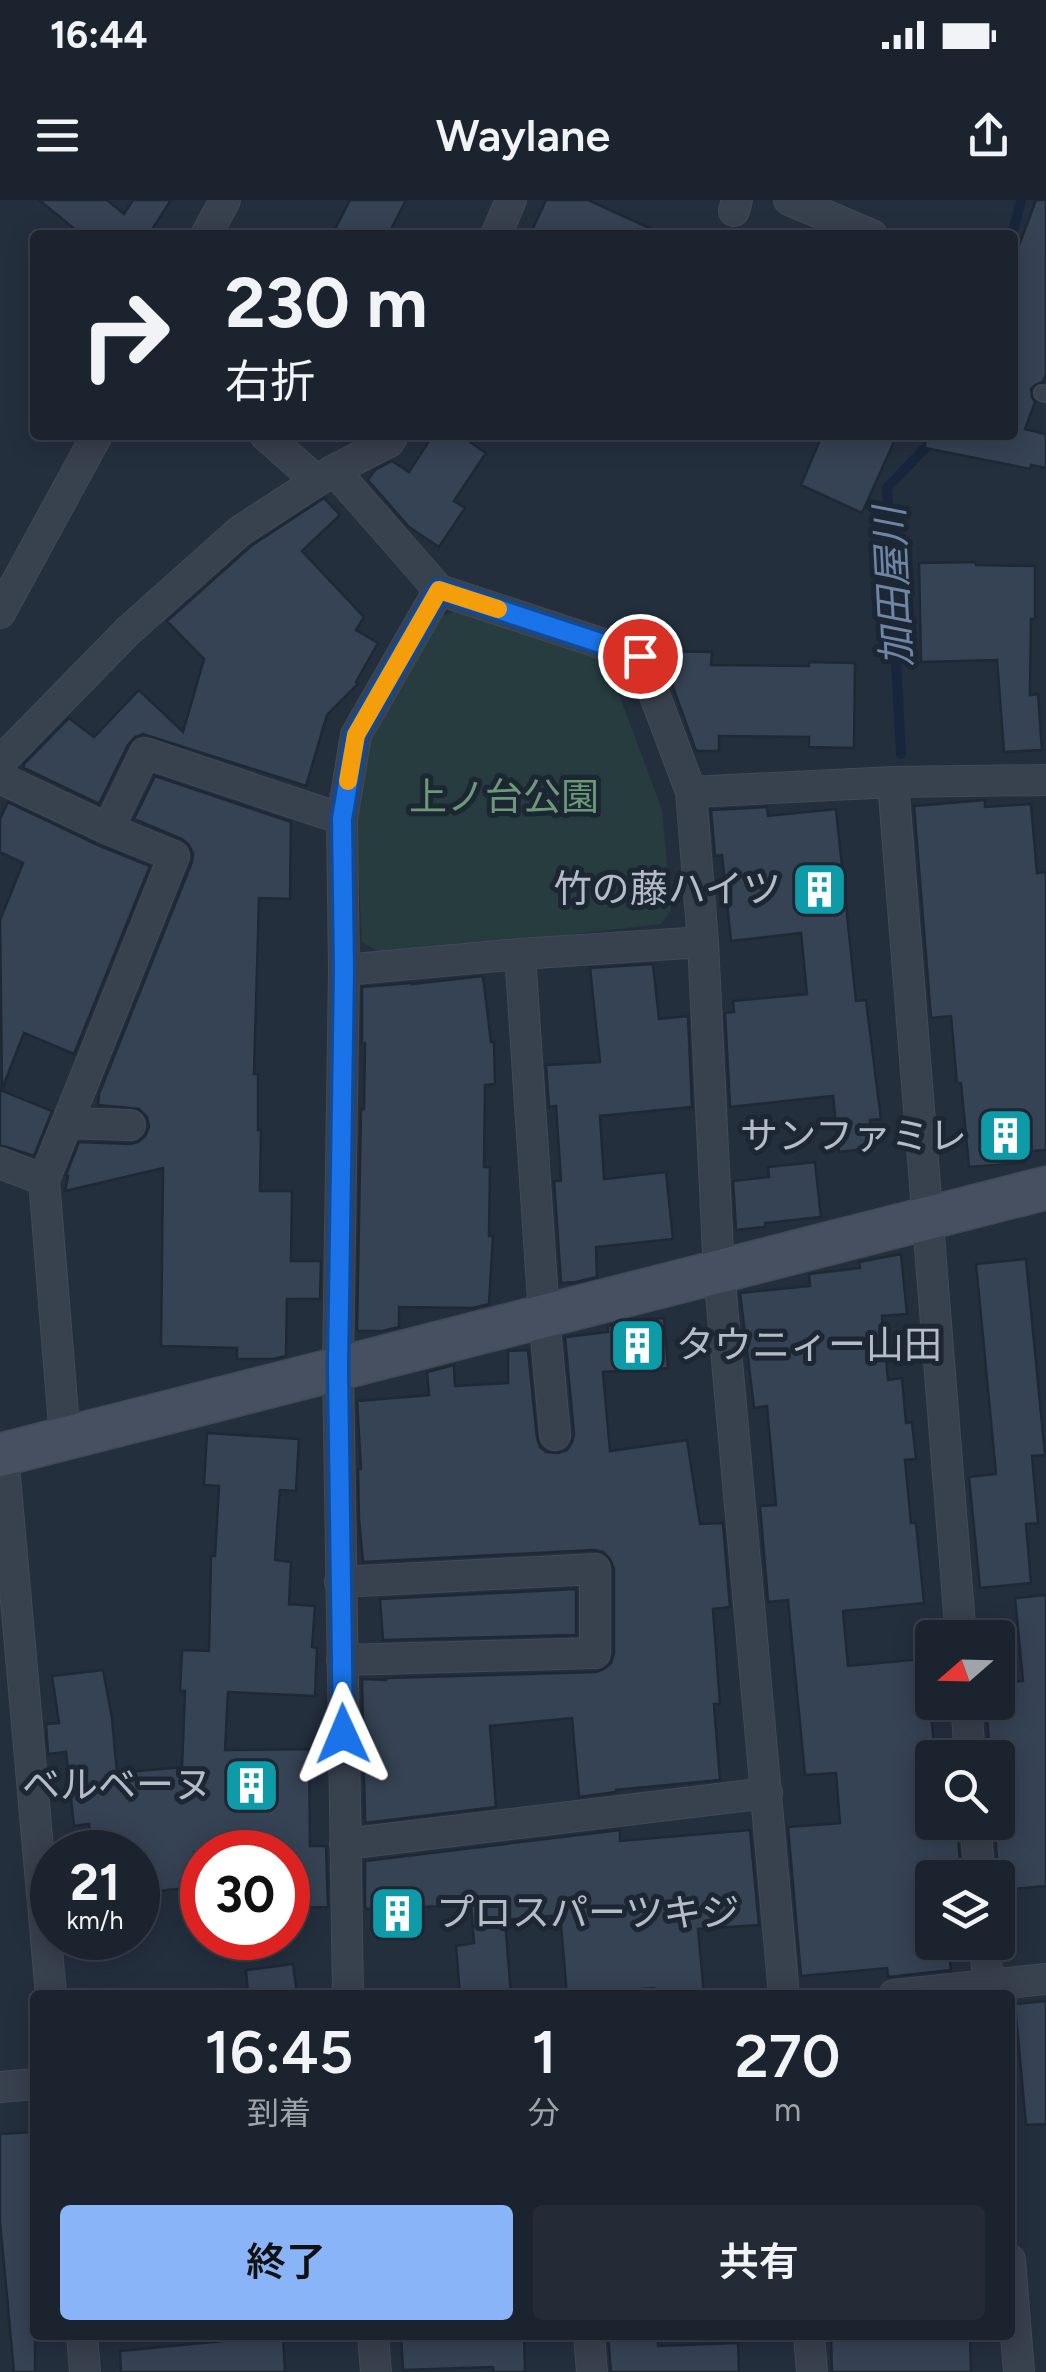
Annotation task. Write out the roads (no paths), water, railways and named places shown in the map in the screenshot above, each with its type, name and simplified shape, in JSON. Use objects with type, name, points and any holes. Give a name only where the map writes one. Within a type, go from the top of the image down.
[{"type":"street","points":[[498,230],[510,200]]},
{"type":"street","points":[[788,200],[860,230]]},
{"type":"street","points":[[0,613],[94,440]]},
{"type":"street","points":[[273,440],[326,475],[439,590],[640,656],[690,792],[703,942],[719,1272],[784,1990]]},
{"type":"street","points":[[0,762],[128,631],[240,530],[390,440]]},
{"type":"street","points":[[348,1990],[338,1367],[344,970],[342,819],[356,735],[439,590]]},
{"type":"street","points":[[108,829],[146,753],[342,819]]},
{"type":"street","points":[[0,778],[174,856],[44,1180],[65,1438]]},
{"type":"street","points":[[690,792],[893,782],[1046,780]]},
{"type":"street","points":[[893,782],[960,1620]]},
{"type":"street","points":[[344,970],[703,942]]},
{"type":"street","points":[[520,954],[555,1434]]},
{"type":"street","points":[[67,1123],[130,1126]]},
{"type":"street","points":[[0,1163],[44,1180]]},
{"type":"street","points":[[52,1990],[1,1453],[1046,1188]]},
{"type":"street","points":[[340,1582],[594,1569],[595,1654],[342,1660]]},
{"type":"street","points":[[345,1844],[767,1793]]},
{"type":"street","points":[[986,1960],[989,1990],[1046,1980]]},
{"type":"street","points":[[0,2087],[30,2084]]},
{"type":"street","points":[[1015,2322],[1019,2372]]},
{"type":"street","points":[[82,2340],[85,2372]]},
{"type":"street","points":[[373,2340],[376,2372]]},
{"type":"street","points":[[589,2340],[592,2372]]},
{"type":"street","points":[[809,2340],[812,2372]]},
{"type":"waterway","name":"加田屋川","points":[[1013,230],[1021,200]]},
{"type":"waterway","name":"加田屋川","points":[[901,754],[887,488],[930,440]]},
{"type":"place","name":"竹の藤ハイツ","points":[[820,889]]},
{"type":"place","name":"サンファミレ","points":[[1006,1136]]},
{"type":"place","name":"タウニィー山田","points":[[637,1345]]},
{"type":"place","name":"ベルベーヌ","points":[[251,1785]]},
{"type":"place","name":"プロスパーツキジ","points":[[397,1913]]},
{"type":"park label","name":"上ノ台公園","points":[[504,797]]}]
